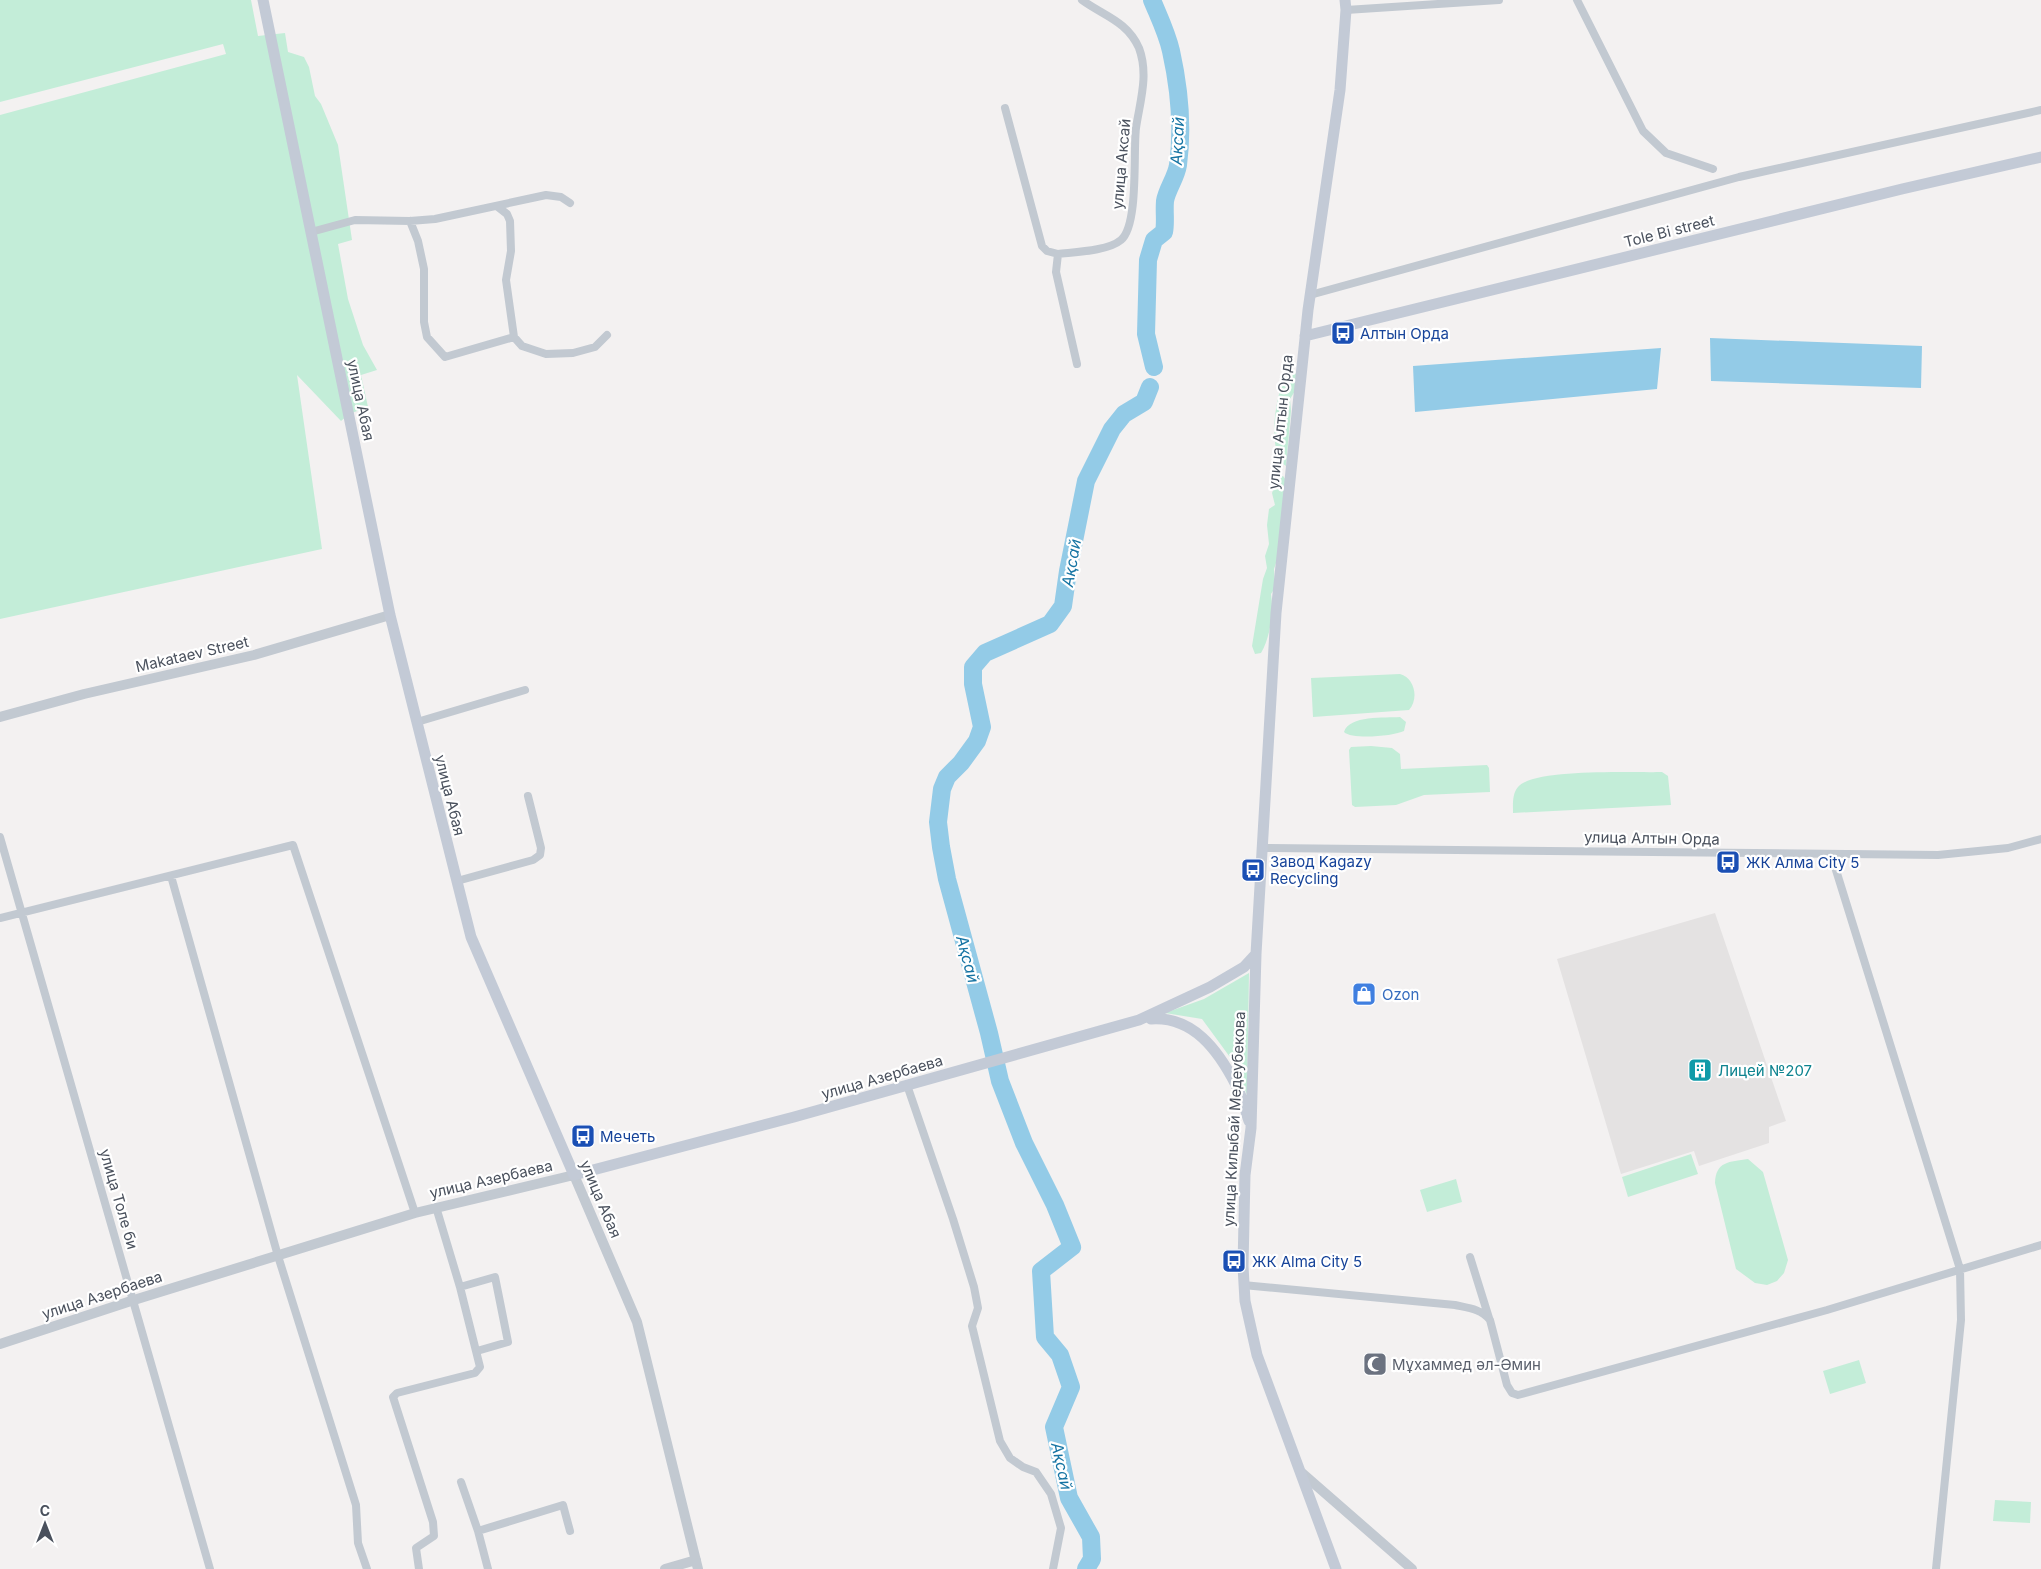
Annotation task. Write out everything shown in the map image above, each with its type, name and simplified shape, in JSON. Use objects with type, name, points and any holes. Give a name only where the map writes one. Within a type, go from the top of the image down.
[{"type":"main road","name":"улица Абая","points":[[263,0],[390,615],[471,937],[574,1175]]},
{"type":"main road","name":"улица Алтын Орда","points":[[1256,954],[1276,613],[1310,295],[1340,90],[1345,5]]},
{"type":"main road","name":"Tole Bi street","points":[[1305,336],[1902,189],[2041,157]]},
{"type":"main road","name":"улица Азербаева","points":[[574,1175],[1033,1051],[1139,1020],[1210,988],[1244,967],[1256,954]]},
{"type":"main road","name":"улица Килыбай Медеубекова","points":[[1256,954],[1251,1128],[1245,1175],[1245,1301],[1257,1355],[1336,1569]]},
{"type":"main road","name":"улица Азербаева","points":[[1139,1020],[1164,1018],[1183,1024],[1198,1032],[1212,1048],[1237,1086],[1251,1128]]},
{"type":"street","name":"улица Аксай","points":[[1058,254],[1106,247],[1122,239],[1128,229],[1133,201],[1136,128],[1141,108],[1144,78],[1142,59],[1135,42],[1125,27],[1117,20],[1100,13],[1082,0]]},
{"type":"street","points":[[1345,5],[1499,0]]},
{"type":"street","points":[[1577,0],[1643,132],[1666,153],[1713,169]]},
{"type":"street","points":[[1005,108],[1042,246],[1047,251],[1058,254],[1056,272],[1077,364]]},
{"type":"street","points":[[1310,295],[1739,177],[2041,110]]},
{"type":"street","points":[[311,232],[355,220],[410,221],[435,219],[498,207],[546,195],[561,197],[570,204]]},
{"type":"street","points":[[498,207],[507,214],[510,221],[511,251],[506,280],[514,337],[522,346],[546,354],[573,353],[595,347],[607,335]]},
{"type":"street","points":[[410,221],[418,240],[424,269],[424,322],[427,337],[445,357],[514,337]]},
{"type":"street","name":"Makataev Street","points":[[0,717],[84,694],[254,655],[390,615]]},
{"type":"street","points":[[417,722],[525,690]]},
{"type":"street","points":[[457,881],[533,860],[540,855],[542,848],[528,796]]},
{"type":"street","name":"улица Толе би","points":[[0,837],[210,1569]]},
{"type":"street","name":"улица Алтын Орда","points":[[1262,848],[1938,855],[2008,848],[2041,839]]},
{"type":"street","points":[[0,918],[293,846],[415,1213]]},
{"type":"street","points":[[1831,854],[1960,1269],[1961,1320],[1936,1569]]},
{"type":"street","points":[[171,876],[278,1256],[356,1505],[358,1543],[367,1569]]},
{"type":"street","points":[[907,1085],[974,1287],[978,1308],[972,1326],[1000,1441],[1010,1458],[1023,1467],[1036,1472],[1051,1494],[1061,1528],[1053,1569]]},
{"type":"street","name":"улица Азербаева","points":[[0,1344],[134,1300],[415,1213],[574,1175]]},
{"type":"street","name":"улица Абая","points":[[574,1175],[637,1322],[697,1564]]},
{"type":"street","points":[[419,1569],[416,1548],[434,1536],[433,1522],[393,1397],[397,1393],[475,1373],[480,1367],[460,1286],[436,1207]]},
{"type":"street","points":[[1470,1257],[1490,1320],[1507,1385],[1512,1394],[1518,1395],[1808,1315],[2041,1245]]},
{"type":"street","points":[[460,1286],[495,1277],[508,1342],[477,1351]]},
{"type":"street","points":[[1244,1285],[1455,1305],[1477,1310],[1490,1320]]},
{"type":"street","points":[[1302,1473],[1412,1569]]},
{"type":"street","points":[[461,1482],[478,1531],[488,1569]]},
{"type":"street","points":[[478,1531],[563,1505],[570,1530]]},
{"type":"street","points":[[665,1569],[697,1564]]},
{"type":"shaded area","points":[[1715,913],[1786,1121],[1769,1127],[1769,1143],[1699,1166],[1694,1151],[1621,1174],[1557,959]]},
{"type":"green space","points":[[0,0],[251,0],[258,36],[285,33],[288,52],[304,57],[309,67],[315,96],[321,104],[338,145],[352,240],[338,244],[348,299],[363,345],[377,370],[361,375],[368,407],[349,414],[341,421],[297,375],[322,549],[0,619],[0,115],[226,54],[223,44],[0,102]]},
{"type":"green space","points":[[1290,369],[1296,374],[1295,391],[1290,399],[1291,411],[1286,466],[1280,459],[1274,434],[1277,403],[1285,377]]},
{"type":"green space","points":[[1283,476],[1286,480],[1277,560],[1274,569],[1275,588],[1271,594],[1270,625],[1267,640],[1261,653],[1255,654],[1252,646],[1263,579],[1267,568],[1265,556],[1269,544],[1267,525],[1269,509],[1275,505],[1272,493],[1278,477]]},
{"type":"green space","points":[[1400,674],[1409,680],[1414,689],[1414,700],[1409,710],[1313,717],[1311,678]]},
{"type":"green space","points":[[1400,717],[1406,722],[1404,731],[1399,733],[1364,737],[1344,732],[1347,727],[1360,720]]},
{"type":"green space","points":[[1351,747],[1392,748],[1400,754],[1401,769],[1487,765],[1489,768],[1490,792],[1424,795],[1396,805],[1355,807],[1352,805],[1349,750]]},
{"type":"green space","points":[[1662,772],[1668,776],[1671,805],[1513,813],[1515,793],[1518,787],[1527,781],[1563,774]]},
{"type":"green space","points":[[1249,973],[1247,1095],[1235,1064],[1202,1019],[1165,1013],[1204,999]]},
{"type":"green space","points":[[1691,1154],[1698,1174],[1628,1197],[1622,1177]]},
{"type":"green space","points":[[1748,1159],[1763,1172],[1788,1260],[1784,1273],[1777,1281],[1767,1285],[1755,1283],[1736,1269],[1715,1183],[1718,1170],[1725,1164]]},
{"type":"green space","points":[[1456,1179],[1462,1202],[1427,1212],[1420,1190]]},
{"type":"green space","points":[[1859,1360],[1866,1383],[1830,1394],[1823,1371]]},
{"type":"green space","points":[[1995,1500],[2031,1502],[2030,1523],[1993,1521]]},
{"type":"water","points":[[1710,338],[1922,346],[1921,388],[1711,381]]},
{"type":"water","points":[[1661,348],[1657,389],[1415,412],[1413,366]]},
{"type":"waterway","name":"Ақсай","points":[[1152,0],[1171,51],[1178,93],[1180,122],[1178,165],[1165,201],[1164,232],[1154,240],[1148,260],[1146,334],[1154,367]]},
{"type":"waterway","name":"Ақсай","points":[[1086,1569],[1092,1559],[1091,1537],[1069,1498],[1054,1427],[1071,1387],[1060,1355],[1045,1337],[1041,1271],[1072,1247],[1055,1205],[1024,1143],[1000,1081],[989,1033],[947,879],[938,822],[942,789],[947,777],[961,763],[977,741],[982,727],[973,684],[973,667],[985,653],[1050,624],[1063,606],[1086,481],[1112,429],[1124,414],[1144,402],[1150,387]]},
{"type":"place","name":"Алтын Орда","points":[[1343,333]]},
{"type":"place","name":"ЖК Алма City 5","points":[[1728,862]]},
{"type":"place","name":"Завод Kagazy Recycling","points":[[1253,870]]},
{"type":"place","name":"Ozon","points":[[1364,994]]},
{"type":"place","name":"Лицей №207","points":[[1700,1070]]},
{"type":"place","name":"Мечеть","points":[[583,1136]]},
{"type":"place","name":"ЖК Alma City 5","points":[[1234,1261]]},
{"type":"place","name":"Мұхаммед әл-Әмин","points":[[1375,1364]]}]
